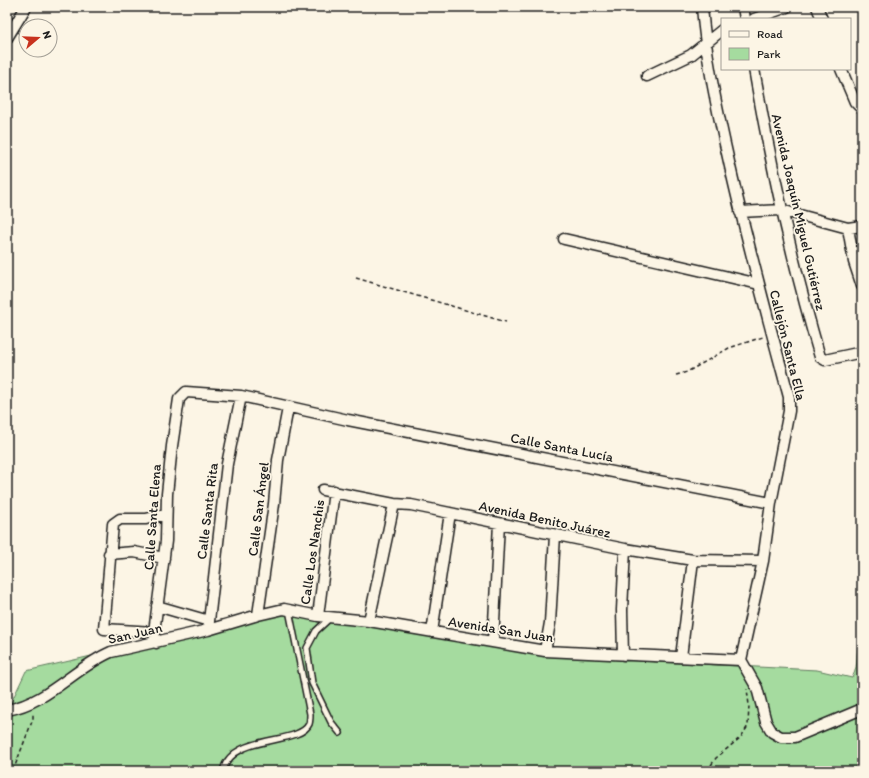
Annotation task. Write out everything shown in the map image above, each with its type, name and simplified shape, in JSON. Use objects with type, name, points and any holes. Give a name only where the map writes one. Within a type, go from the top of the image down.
[{"type":"street","points":[[7,38],[26,7]]},
{"type":"street","name":"Callejón Santa Ella","points":[[702,7],[705,44],[713,89],[740,212],[788,397],[789,411],[771,503],[763,561],[741,660]]},
{"type":"street","points":[[743,7],[745,18]]},
{"type":"street","points":[[757,18],[787,7]]},
{"type":"street","points":[[817,7],[822,18]]},
{"type":"street","points":[[647,76],[685,58],[721,31]]},
{"type":"street","name":"Avenida Joaquín Miguel Gutiérrez","points":[[754,70],[781,210],[800,288],[822,359],[862,352]]},
{"type":"street","points":[[841,70],[855,102],[861,107]]},
{"type":"street","points":[[740,212],[781,210],[848,228],[862,226]]},
{"type":"street","points":[[848,228],[854,262],[862,286]]},
{"type":"street","points":[[564,239],[759,284]]},
{"type":"street","name":"Calle Santa Lucía","points":[[182,395],[186,392],[197,392],[241,396],[288,408],[771,503]]},
{"type":"street","name":"Calle Santa Elena","points":[[156,643],[154,632],[164,558],[166,494],[172,446],[182,395]]},
{"type":"street","name":"Calle Santa Rita","points":[[208,626],[227,464],[241,396]]},
{"type":"street","name":"Calle San Ángel","points":[[258,615],[274,504],[278,460],[288,408]]},
{"type":"street","name":"Avenida Benito Juárez","points":[[323,490],[450,513],[625,549],[693,560],[763,561]]},
{"type":"street","name":"Calle Los Nanchis","points":[[318,616],[334,491]]},
{"type":"street","points":[[369,622],[394,504]]},
{"type":"street","points":[[432,632],[450,513]]},
{"type":"street","points":[[154,632],[104,629],[109,554],[113,524],[116,521],[120,519],[154,518],[166,514]]},
{"type":"street","points":[[493,642],[499,523]]},
{"type":"street","points":[[545,651],[550,623],[555,535]]},
{"type":"street","points":[[623,655],[622,610],[625,549]]},
{"type":"street","points":[[109,554],[134,552],[164,558]]},
{"type":"street","points":[[681,657],[693,560]]},
{"type":"street","points":[[157,606],[208,626]]},
{"type":"street","name":"Avenida San Juan","points":[[258,615],[277,610],[289,610],[318,616],[369,622],[545,651],[741,660]]},
{"type":"street","name":"San Juan","points":[[7,710],[34,702],[98,658],[128,647],[156,643],[208,626],[258,615]]},
{"type":"street","points":[[741,660],[757,688],[766,722],[772,732],[781,737],[794,737],[862,709]]},
{"type":"lane","points":[[223,771],[225,763],[234,753],[246,747],[292,734],[302,730],[309,724],[310,714],[289,610]]},
{"type":"lane","points":[[331,617],[316,631],[307,648],[312,683],[331,722],[340,733]]},
{"type":"path","points":[[356,278],[506,322]]},
{"type":"path","points":[[676,374],[686,372],[729,348],[772,334]]},
{"type":"path","points":[[707,771],[716,758],[742,737],[748,726],[749,704],[746,686]]},
{"type":"path","points":[[13,771],[32,719],[34,702]]},
{"type":"green space","points":[[274,614],[619,660],[817,670],[852,678],[855,672],[859,644],[862,639],[862,771],[7,771],[7,711],[26,671]]}]
